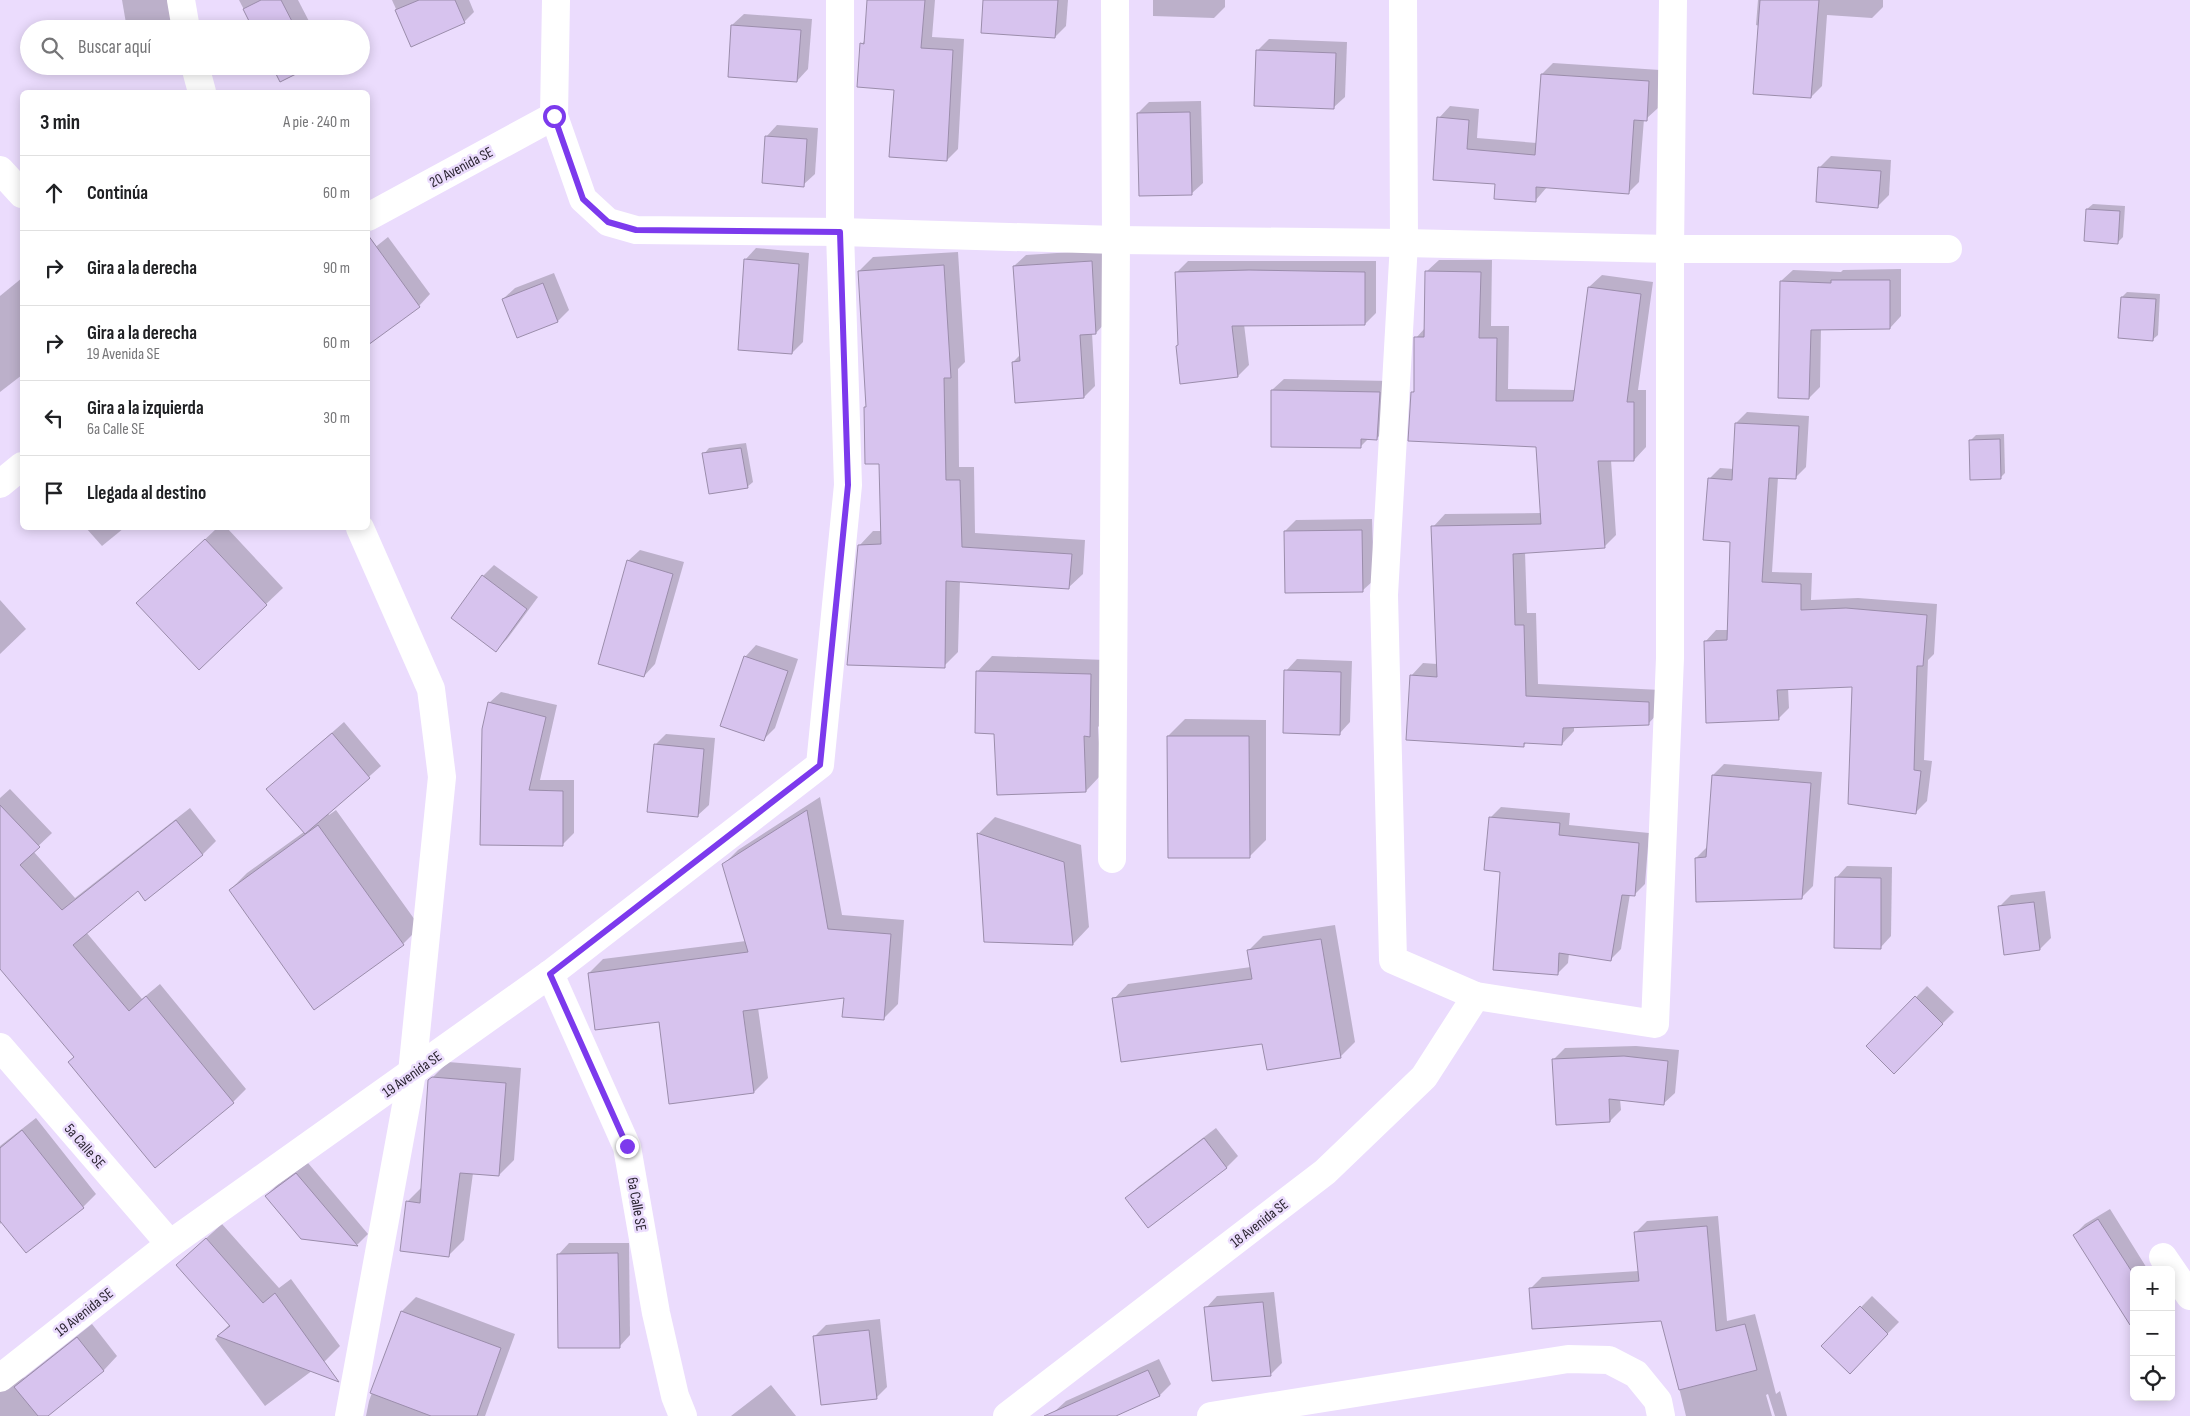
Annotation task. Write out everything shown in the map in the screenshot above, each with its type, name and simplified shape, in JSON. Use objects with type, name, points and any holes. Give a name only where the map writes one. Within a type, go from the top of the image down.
[{"type":"street","points":[[181,0],[184,20]]},
{"type":"street","points":[[556,0],[554,116],[583,199],[608,222],[636,230],[840,232],[1116,240],[1670,249],[1948,249]]},
{"type":"street","points":[[840,0],[840,232]]},
{"type":"street","points":[[1112,859],[1116,240],[1115,0]]},
{"type":"street","points":[[1404,0],[1404,244],[1384,595],[1393,960],[1476,996],[1655,1024],[1670,658],[1670,249],[1673,0]]},
{"type":"street","points":[[197,75],[201,90]]},
{"type":"street","name":"20 Avenida SE","points":[[370,217],[554,116]]},
{"type":"street","points":[[0,170],[20,192]]},
{"type":"street","name":"19 Avenida SE","points":[[0,1378],[170,1244],[412,1074],[550,974],[820,765],[848,485],[840,232]]},
{"type":"street","points":[[0,484],[20,468]]},
{"type":"street","points":[[349,1416],[412,1074],[442,777],[431,689],[361,530]]},
{"type":"street","name":"6a Calle SE","points":[[550,974],[627,1146],[656,1313],[675,1396],[683,1416]]},
{"type":"street","name":"18 Avenida SE","points":[[1007,1416],[1325,1172],[1424,1077],[1476,996]]},
{"type":"street","name":"5a Calle SE","points":[[0,1047],[170,1244]]},
{"type":"street","points":[[2163,1257],[2190,1296]]},
{"type":"street","points":[[1210,1416],[1568,1359],[1609,1360],[1636,1374],[1658,1401],[1662,1416]]},
{"type":"building","points":[[261,0],[281,0],[291,20],[248,20],[243,9]]},
{"type":"building","points":[[419,0],[455,0],[465,23],[411,47],[395,10]]},
{"type":"building","points":[[867,0],[925,0],[921,48],[953,50],[947,161],[889,157],[894,90],[857,87],[860,43],[864,44]]},
{"type":"building","points":[[983,0],[1058,0],[1055,38],[981,33]]},
{"type":"building","points":[[1760,0],[1819,0],[1811,98],[1753,94]]},
{"type":"building","points":[[731,25],[801,30],[797,82],[728,77]]},
{"type":"building","points":[[1256,50],[1336,53],[1334,109],[1254,106]]},
{"type":"building","points":[[1541,74],[1649,81],[1647,121],[1634,120],[1629,194],[1536,187],[1536,202],[1494,199],[1495,184],[1433,180],[1437,117],[1469,120],[1467,149],[1535,155]]},
{"type":"building","points":[[276,75],[294,75],[280,82]]},
{"type":"building","points":[[1190,112],[1192,195],[1139,196],[1137,113]]},
{"type":"building","points":[[765,136],[807,139],[804,187],[762,183]]},
{"type":"building","points":[[1818,167],[1881,171],[1878,208],[1816,202]]},
{"type":"building","points":[[2086,209],[2120,211],[2118,244],[2084,241]]},
{"type":"building","points":[[370,238],[420,307],[370,344]]},
{"type":"building","points":[[744,259],[799,264],[792,354],[738,350]]},
{"type":"building","points":[[1092,261],[1096,334],[1080,335],[1084,398],[1015,403],[1012,362],[1020,361],[1013,266]]},
{"type":"building","points":[[944,265],[951,378],[944,378],[946,480],[960,480],[962,547],[1072,554],[1069,589],[946,581],[945,668],[847,665],[858,545],[881,544],[879,464],[865,464],[864,407],[866,407],[858,271]]},
{"type":"building","points":[[1249,270],[1365,272],[1365,325],[1232,326],[1238,377],[1180,384],[1176,346],[1178,345],[1175,272]]},
{"type":"building","points":[[1425,271],[1481,272],[1479,338],[1497,338],[1496,401],[1573,401],[1588,287],[1641,294],[1627,402],[1634,402],[1634,461],[1598,461],[1605,548],[1513,554],[1515,625],[1524,625],[1526,696],[1649,702],[1649,725],[1563,728],[1562,745],[1524,743],[1524,747],[1406,740],[1410,675],[1437,677],[1431,526],[1541,524],[1536,447],[1408,441],[1411,392],[1414,392],[1414,337],[1424,337]]},
{"type":"building","points":[[1831,280],[1890,280],[1890,329],[1811,330],[1809,399],[1778,398],[1780,281],[1831,283]]},
{"type":"building","points":[[543,283],[558,322],[517,338],[502,299]]},
{"type":"building","points":[[2121,297],[2156,299],[2153,341],[2118,338]]},
{"type":"building","points":[[1271,390],[1380,392],[1377,440],[1361,439],[1361,448],[1271,447]]},
{"type":"building","points":[[1735,423],[1799,426],[1796,479],[1769,478],[1762,582],[1801,584],[1801,610],[1846,608],[1927,615],[1923,666],[1917,666],[1914,770],[1921,771],[1916,814],[1848,804],[1852,687],[1777,690],[1779,720],[1706,723],[1704,641],[1727,640],[1730,542],[1703,540],[1708,478],[1732,480]]},
{"type":"building","points":[[2000,439],[2001,479],[1970,480],[1969,440]]},
{"type":"building","points":[[741,448],[748,488],[709,494],[702,453]]},
{"type":"building","points":[[1362,530],[1363,592],[1285,593],[1284,531]]},
{"type":"building","points":[[205,539],[267,605],[199,670],[136,603]]},
{"type":"building","points":[[627,560],[673,574],[644,677],[598,664]]},
{"type":"building","points":[[482,575],[527,609],[496,652],[451,618]]},
{"type":"building","points":[[744,656],[788,671],[764,741],[720,726]]},
{"type":"building","points":[[1284,670],[1341,672],[1340,735],[1283,733]]},
{"type":"building","points":[[976,671],[1091,674],[1090,737],[1084,736],[1086,792],[997,795],[994,734],[975,733]]},
{"type":"building","points":[[488,702],[546,717],[529,790],[563,791],[563,846],[480,845],[482,729]]},
{"type":"building","points":[[332,733],[370,778],[305,834],[266,789]]},
{"type":"building","points":[[1167,736],[1249,736],[1250,858],[1168,858]]},
{"type":"building","points":[[654,744],[704,749],[698,817],[647,812]]},
{"type":"building","points":[[1712,775],[1811,783],[1802,899],[1696,902],[1695,858],[1706,857]]},
{"type":"building","points":[[0,805],[40,847],[20,865],[62,910],[176,820],[203,855],[145,901],[138,891],[73,945],[129,1011],[146,996],[234,1103],[155,1168],[68,1062],[74,1057],[0,969]]},
{"type":"building","points":[[807,810],[828,929],[891,934],[884,1020],[842,1017],[844,998],[743,1011],[754,1093],[669,1104],[659,1022],[595,1030],[588,973],[748,952],[722,864]]},
{"type":"building","points":[[1489,817],[1560,823],[1559,835],[1639,843],[1635,896],[1622,895],[1611,961],[1559,953],[1558,975],[1493,970],[1500,872],[1484,870]]},
{"type":"building","points":[[318,825],[404,945],[314,1010],[229,890]]},
{"type":"building","points":[[977,833],[1064,862],[1073,945],[984,942]]},
{"type":"building","points":[[1835,877],[1881,878],[1881,949],[1834,948]]},
{"type":"building","points":[[2034,902],[2040,950],[2004,955],[1998,906]]},
{"type":"building","points":[[1321,939],[1341,1058],[1267,1070],[1262,1044],[1121,1062],[1112,998],[1252,979],[1247,950]]},
{"type":"building","points":[[1915,996],[1943,1024],[1894,1074],[1866,1046]]},
{"type":"building","points":[[1624,1056],[1668,1061],[1664,1105],[1609,1099],[1610,1122],[1556,1125],[1552,1059]]},
{"type":"building","points":[[432,1077],[506,1083],[499,1176],[460,1173],[449,1257],[400,1251],[406,1201],[420,1203],[428,1080]]},
{"type":"building","points":[[22,1130],[84,1208],[26,1253],[0,1221],[0,1148]]},
{"type":"building","points":[[1204,1138],[1227,1168],[1148,1228],[1125,1198]]},
{"type":"building","points":[[296,1173],[358,1246],[301,1239],[265,1196]]},
{"type":"building","points":[[2098,1219],[2130,1269],[2130,1325],[2073,1235]]},
{"type":"building","points":[[1707,1226],[1716,1331],[1745,1324],[1757,1370],[1679,1390],[1661,1321],[1532,1329],[1529,1288],[1639,1281],[1634,1232]]},
{"type":"building","points":[[206,1238],[263,1303],[275,1293],[339,1382],[217,1336],[230,1326],[176,1265]]},
{"type":"building","points":[[618,1253],[620,1348],[558,1348],[557,1254]]},
{"type":"building","points":[[1263,1302],[1271,1376],[1212,1381],[1204,1307]]},
{"type":"building","points":[[1860,1306],[1888,1334],[1850,1374],[1821,1346]]},
{"type":"building","points":[[401,1311],[501,1348],[477,1416],[431,1416],[370,1393]]},
{"type":"building","points":[[869,1330],[877,1399],[821,1405],[813,1336]]},
{"type":"building","points":[[77,1337],[104,1371],[48,1416],[38,1416],[14,1387]]},
{"type":"building","points":[[1148,1370],[1160,1396],[1116,1416],[1044,1416]]},
{"type":"route","points":[[554,116],[583,199],[608,222],[636,230],[840,232],[848,485],[820,765],[550,974],[627,1146]]}]
